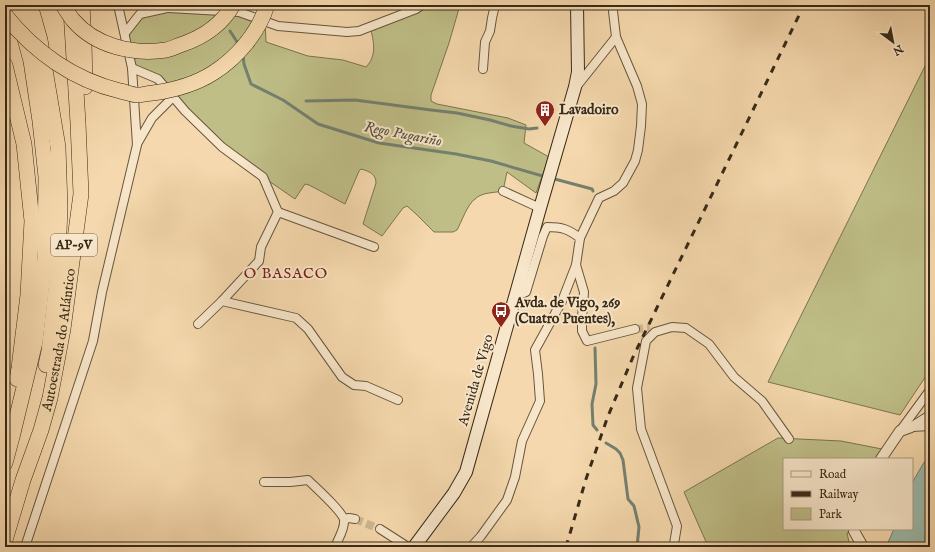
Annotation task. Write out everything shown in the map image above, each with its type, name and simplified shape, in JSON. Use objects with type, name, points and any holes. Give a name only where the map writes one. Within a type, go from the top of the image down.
[{"type":"highway","name":"Autoestrada do Atlántico","points":[[5,463],[35,342],[45,258],[46,177],[40,121],[31,61],[16,5]]},
{"type":"highway","name":"Autoestrada do Atlántico","points":[[23,480],[49,351],[57,280],[60,208],[58,147],[40,40],[30,5]]},
{"type":"highway","points":[[62,5],[73,20],[90,34],[114,46],[142,52],[166,50],[200,37],[222,20],[233,5]]},
{"type":"highway","name":"Autoestrada do Atlántico","points":[[5,540],[50,398],[63,328],[80,194],[78,123],[70,5]]},
{"type":"highway","points":[[80,194],[86,115],[82,5]]},
{"type":"highway","points":[[5,15],[16,29],[50,59],[80,76],[104,87],[137,95],[162,92],[188,86],[223,67],[240,51],[254,32],[264,16],[267,5]]},
{"type":"highway","name":"AP-9V","points":[[5,65],[24,144],[32,221],[28,294],[20,361],[5,429]]},
{"type":"main road","name":"Avenida de Vigo","points":[[414,547],[454,493],[466,472],[546,185],[575,87],[578,72],[577,5]]},
{"type":"street","points":[[118,5],[132,68],[137,145]]},
{"type":"street","points":[[125,33],[140,14],[163,6],[239,12],[278,26],[347,32],[358,31],[416,9],[422,5]]},
{"type":"street","points":[[483,69],[485,42],[490,31],[495,5]]},
{"type":"street","points":[[470,547],[481,536],[507,500],[515,477],[522,441],[540,401],[535,350],[562,301],[576,265],[580,238],[599,198],[614,191],[623,184],[635,161],[638,150],[642,104],[637,86],[616,37],[613,12],[614,5]]},
{"type":"street","points":[[575,87],[616,37]]},
{"type":"street","points":[[132,68],[158,79],[185,111],[222,147],[263,177],[278,212],[374,246]]},
{"type":"street","points":[[25,547],[93,341],[102,292],[137,145],[152,118],[173,97]]},
{"type":"street","points":[[503,192],[541,204]]},
{"type":"street","points":[[198,324],[222,301],[259,261],[261,246],[278,212]]},
{"type":"street","points":[[516,296],[526,292],[547,227],[560,227],[570,231],[580,238]]},
{"type":"street","points":[[576,265],[584,292],[582,331],[587,341],[635,329]]},
{"type":"street","points":[[222,301],[296,318],[308,329],[342,377],[354,385],[366,386],[398,400]]},
{"type":"street","points":[[672,327],[655,332],[646,341],[637,388],[641,429],[677,526],[674,547]]},
{"type":"street","points":[[650,328],[686,328],[709,344],[734,377],[762,401],[789,439]]},
{"type":"street","points":[[882,458],[930,390]]},
{"type":"street","points":[[900,431],[911,427],[930,415]]},
{"type":"street","points":[[911,427],[930,426]]},
{"type":"street","points":[[264,482],[308,480],[340,512],[344,519],[343,528],[335,547]]},
{"type":"street","points":[[344,519],[355,519]]},
{"type":"street","points":[[380,529],[408,547]]},
{"type":"street","points":[[854,530],[863,547]]},
{"type":"green space","points":[[421,5],[460,5],[431,95],[431,101],[437,104],[508,118],[526,125],[524,143],[549,157],[536,193],[507,172],[503,191],[485,194],[475,199],[467,209],[457,230],[453,232],[434,232],[407,206],[403,208],[382,236],[363,224],[376,180],[372,173],[361,169],[345,204],[305,184],[295,199],[222,147],[158,79],[132,68],[125,33],[140,14],[169,8],[239,12],[265,21],[266,42],[308,56],[343,60],[366,67],[372,58],[374,48],[370,27]]},
{"type":"green space","points":[[930,56],[930,370],[900,415],[768,382]]},
{"type":"green space","points":[[778,438],[841,441],[882,449],[877,458],[783,458],[783,530],[850,530],[850,532],[847,533],[851,547],[709,547],[684,492]]},
{"type":"shaded area","points":[[930,455],[930,547],[886,547],[894,530],[913,530],[913,481]]},
{"type":"waterway","name":"Rego Pugariño","points":[[230,31],[239,45]]},
{"type":"waterway","name":"Rego Pugariño","points":[[243,55],[244,64],[251,84],[283,100],[318,124],[379,143],[456,154],[491,161],[546,177]]},
{"type":"waterway","points":[[306,101],[355,100],[457,113],[511,126],[529,129],[537,128]]},
{"type":"waterway","name":"Rego Pugariño","points":[[551,178],[592,189],[593,191]]},
{"type":"waterway","name":"Rego Pugariño","points":[[595,348],[596,384],[592,404],[593,425],[597,430]]},
{"type":"waterway","name":"Rego Pugariño","points":[[606,443],[616,449],[620,453],[623,460],[628,499],[634,506],[639,527],[637,547]]},
{"type":"tunnel","points":[[635,329],[650,328]]},
{"type":"tunnel","points":[[355,519],[380,529]]},
{"type":"railway","points":[[566,547],[586,479],[608,416],[633,357],[804,5]]},
{"type":"place","name":"Lavadoiro","points":[[545,127]]},
{"type":"place","name":"Avda. de Vigo, 269 (Cuatro Puentes),","points":[[501,328]]},
{"type":"district","name":"O BASACO","points":[[286,273]]}]
